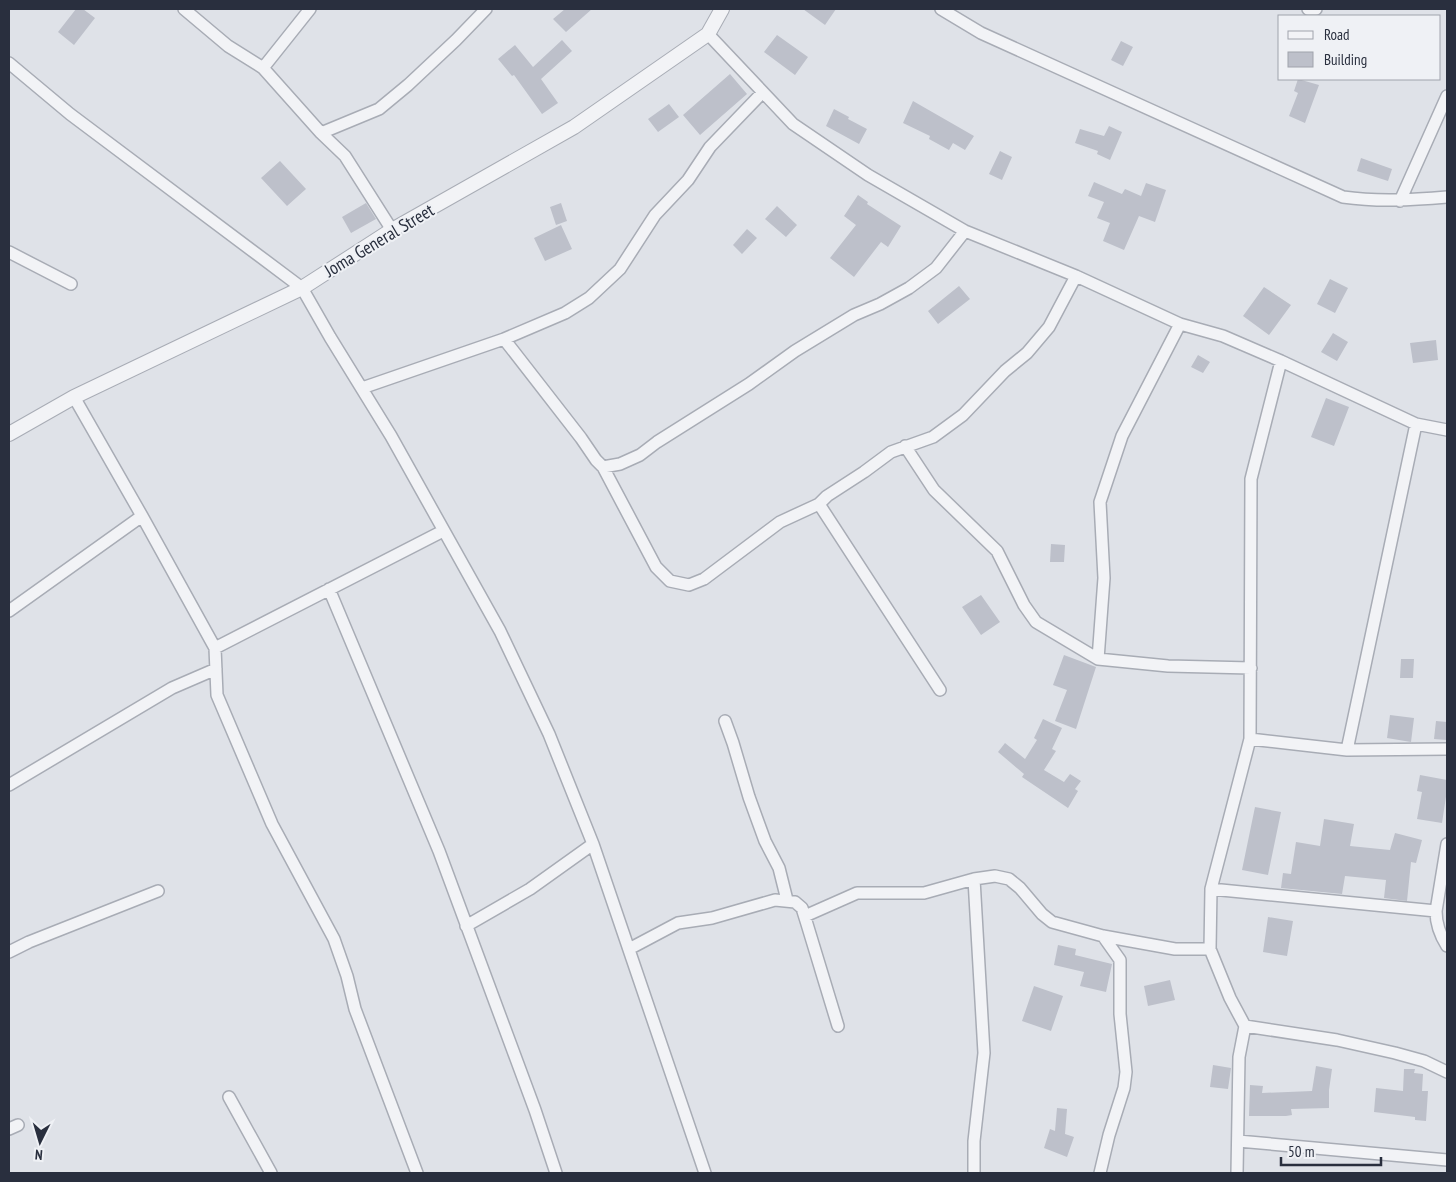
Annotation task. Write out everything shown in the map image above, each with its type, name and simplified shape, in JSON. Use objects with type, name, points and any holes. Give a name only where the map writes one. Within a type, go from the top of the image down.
[{"type":"street","points":[[184,9],[228,46],[263,68],[321,133],[345,156],[392,230]]},
{"type":"street","points":[[263,68],[310,9]]},
{"type":"street","points":[[321,133],[379,109],[408,85],[486,9]]},
{"type":"street","name":"Joma General Street","points":[[9,434],[74,397],[302,288],[392,230],[574,127],[708,34],[722,9]]},
{"type":"street","points":[[941,9],[980,33],[1343,197],[1363,200],[1400,201],[1447,197]]},
{"type":"street","points":[[1308,9],[1316,9]]},
{"type":"street","points":[[708,34],[793,124],[868,175],[965,231],[1076,276],[1180,324],[1222,336],[1281,361],[1416,424],[1447,430]]},
{"type":"street","points":[[9,64],[70,114],[302,288],[391,436],[500,631],[549,734],[593,844],[705,1173]]},
{"type":"street","points":[[362,388],[504,339],[565,313],[589,298],[620,269],[655,215],[688,180],[710,147],[762,92]]},
{"type":"street","points":[[1400,201],[1447,96]]},
{"type":"street","points":[[603,467],[620,464],[640,455],[749,384],[795,351],[854,315],[880,304],[908,288],[936,268],[965,231]]},
{"type":"street","points":[[9,252],[71,284]]},
{"type":"street","points":[[504,339],[603,467],[656,566],[670,581],[689,585],[704,578],[780,522],[819,504],[827,496],[891,452],[933,437],[963,415],[1005,371],[1027,353],[1049,327],[1076,276]]},
{"type":"street","points":[[1098,658],[1104,578],[1100,502],[1122,436],[1180,324]]},
{"type":"street","points":[[1237,1173],[1239,1056],[1245,1026],[1230,998],[1210,949],[1211,889],[1250,739],[1251,479],[1281,361]]},
{"type":"street","points":[[74,397],[215,648],[217,695],[269,816],[334,939],[347,976],[358,1017],[417,1173]]},
{"type":"street","points":[[1347,750],[1416,424]]},
{"type":"street","points":[[905,446],[934,490],[996,551],[1024,605],[1036,622],[1098,658],[1168,666],[1251,668]]},
{"type":"street","points":[[819,504],[940,690]]},
{"type":"street","points":[[9,611],[142,516]]},
{"type":"street","points":[[215,648],[443,531]]},
{"type":"street","points":[[329,590],[439,851],[535,1110],[556,1173]]},
{"type":"street","points":[[9,785],[172,688],[216,669]]},
{"type":"street","points":[[725,722],[765,841],[780,868],[787,900]]},
{"type":"street","points":[[1250,739],[1347,750],[1447,749]]},
{"type":"street","points":[[466,926],[530,889],[593,844]]},
{"type":"street","points":[[1447,844],[1436,911],[1436,922],[1442,939],[1447,946]]},
{"type":"street","points":[[804,916],[857,893],[924,893],[974,879],[995,876],[1008,879],[1020,888],[1042,914],[1052,922],[1103,936],[1175,949],[1210,949]]},
{"type":"street","points":[[974,879],[984,1053],[974,1140],[974,1173]]},
{"type":"street","points":[[1211,889],[1436,911]]},
{"type":"street","points":[[9,952],[29,942],[158,891]]},
{"type":"street","points":[[629,949],[678,923],[712,918],[769,902],[787,900],[795,902],[802,908],[838,1026]]},
{"type":"street","points":[[1100,1173],[1109,1135],[1124,1088],[1126,1072],[1120,1014],[1120,960],[1103,936]]},
{"type":"street","points":[[1245,1026],[1353,1044],[1424,1061],[1447,1072]]},
{"type":"street","points":[[229,1097],[271,1173]]},
{"type":"street","points":[[1238,1141],[1447,1160]]},
{"type":"building","points":[[76,9],[83,9],[95,18],[74,45],[58,32]]},
{"type":"building","points":[[565,9],[592,9],[566,32],[553,19]]},
{"type":"building","points":[[803,9],[836,9],[825,25]]},
{"type":"building","points":[[777,35],[808,57],[795,75],[764,52]]},
{"type":"building","points":[[562,40],[572,51],[541,79],[558,103],[542,114],[514,75],[512,76],[498,59],[515,45],[533,67]]},
{"type":"building","points":[[1121,41],[1133,47],[1123,66],[1111,60]]},
{"type":"building","points":[[730,74],[747,94],[700,135],[683,115]]},
{"type":"building","points":[[1298,80],[1319,85],[1305,123],[1289,116],[1298,93],[1294,91]]},
{"type":"building","points":[[913,101],[974,136],[965,150],[953,143],[949,150],[929,139],[930,136],[903,123]]},
{"type":"building","points":[[669,104],[679,117],[658,132],[648,119]]},
{"type":"building","points":[[834,109],[867,129],[859,144],[826,126]]},
{"type":"building","points":[[1109,126],[1122,132],[1110,160],[1097,154],[1098,151],[1075,143],[1080,129],[1104,136]]},
{"type":"building","points":[[1000,151],[1012,157],[1002,180],[989,174]]},
{"type":"building","points":[[1361,158],[1392,169],[1388,181],[1357,171]]},
{"type":"building","points":[[280,161],[306,189],[287,206],[261,178]]},
{"type":"building","points":[[1094,182],[1122,194],[1125,189],[1141,196],[1146,183],[1166,190],[1155,222],[1139,216],[1124,250],[1103,241],[1110,223],[1097,218],[1104,202],[1088,196]]},
{"type":"building","points":[[858,195],[868,202],[867,204],[901,226],[888,247],[881,242],[854,277],[830,258],[856,225],[844,216]]},
{"type":"building","points":[[366,203],[376,219],[351,233],[342,217]]},
{"type":"building","points":[[561,203],[567,221],[556,225],[550,207]]},
{"type":"building","points":[[777,206],[797,225],[786,237],[765,219]]},
{"type":"building","points":[[561,225],[572,249],[545,261],[534,238]]},
{"type":"building","points":[[747,229],[757,238],[742,254],[733,245]]},
{"type":"building","points":[[1330,279],[1348,288],[1335,313],[1317,304]]},
{"type":"building","points":[[959,286],[970,299],[938,324],[928,311]]},
{"type":"building","points":[[1264,287],[1291,305],[1269,335],[1243,316]]},
{"type":"building","points":[[1333,333],[1348,342],[1337,361],[1321,352]]},
{"type":"building","points":[[1436,340],[1438,360],[1413,363],[1410,343]]},
{"type":"building","points":[[1198,355],[1210,362],[1203,373],[1191,367]]},
{"type":"building","points":[[1326,398],[1349,407],[1334,446],[1311,437]]},
{"type":"building","points":[[1051,544],[1065,545],[1064,562],[1050,562]]},
{"type":"building","points":[[981,595],[1000,622],[981,635],[962,607]]},
{"type":"building","points":[[1064,655],[1096,667],[1076,729],[1055,721],[1067,690],[1053,685]]},
{"type":"building","points":[[1401,659],[1414,659],[1413,678],[1400,678]]},
{"type":"building","points":[[1390,715],[1414,718],[1411,742],[1387,738]]},
{"type":"building","points":[[1043,719],[1062,728],[1052,749],[1056,751],[1044,770],[1064,782],[1070,774],[1081,781],[1075,789],[1078,791],[1068,808],[1022,777],[1024,774],[998,752],[1005,743],[1025,759],[1037,740],[1034,738]]},
{"type":"building","points":[[1436,721],[1447,722],[1447,740],[1434,739]]},
{"type":"building","points":[[1420,775],[1447,780],[1442,823],[1417,819],[1422,792],[1417,791]]},
{"type":"building","points":[[1255,807],[1281,812],[1268,875],[1242,870]]},
{"type":"building","points":[[1324,819],[1354,824],[1350,846],[1390,850],[1395,833],[1422,840],[1416,863],[1411,862],[1407,901],[1384,898],[1386,880],[1345,876],[1342,894],[1281,888],[1283,873],[1291,874],[1296,842],[1320,846]]},
{"type":"building","points":[[1268,917],[1293,921],[1287,956],[1263,952]]},
{"type":"building","points":[[1058,945],[1076,949],[1075,955],[1112,964],[1106,992],[1080,986],[1084,972],[1054,965]]},
{"type":"building","points":[[1170,980],[1175,1000],[1148,1006],[1144,986]]},
{"type":"building","points":[[1034,986],[1063,996],[1051,1031],[1022,1021]]},
{"type":"building","points":[[1213,1065],[1231,1068],[1228,1089],[1210,1087]]},
{"type":"building","points":[[1316,1066],[1332,1069],[1329,1108],[1291,1109],[1292,1115],[1286,1116],[1249,1116],[1250,1085],[1263,1086],[1262,1093],[1312,1091]]},
{"type":"building","points":[[1404,1069],[1415,1069],[1414,1073],[1423,1074],[1422,1091],[1428,1091],[1426,1121],[1415,1120],[1415,1117],[1374,1112],[1376,1088],[1403,1091]]},
{"type":"building","points":[[1057,1108],[1067,1109],[1065,1134],[1074,1137],[1067,1157],[1044,1148],[1050,1129],[1055,1131]]}]
